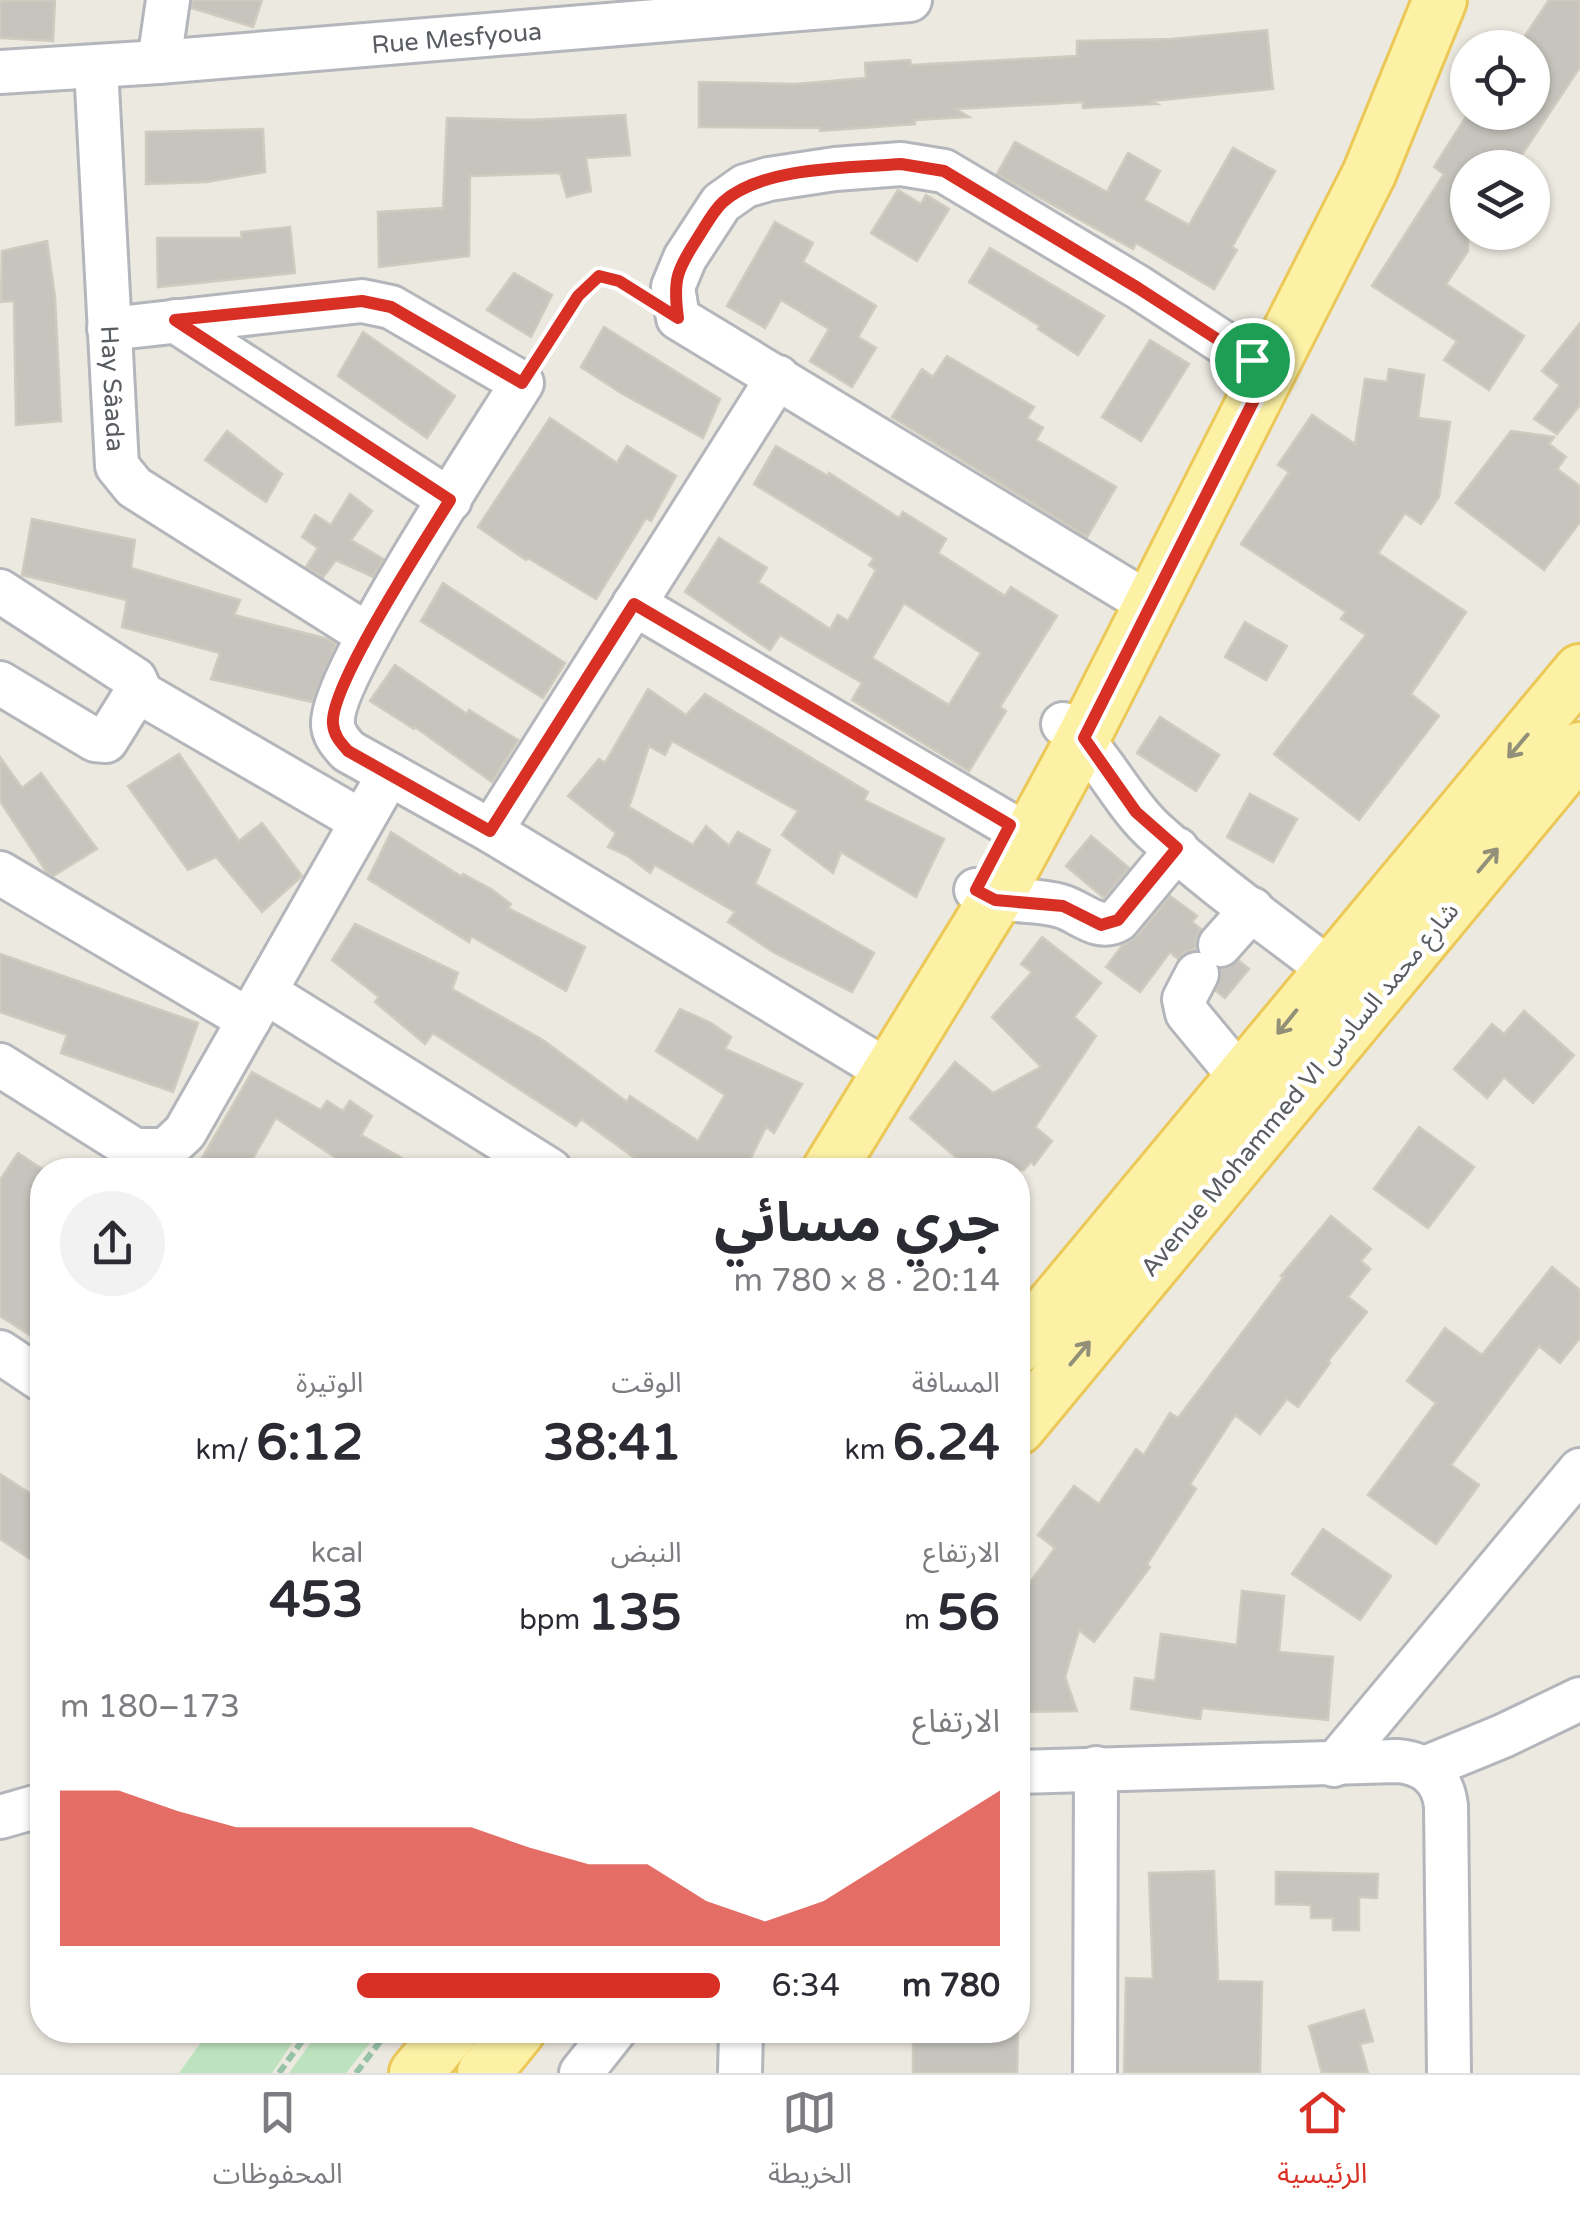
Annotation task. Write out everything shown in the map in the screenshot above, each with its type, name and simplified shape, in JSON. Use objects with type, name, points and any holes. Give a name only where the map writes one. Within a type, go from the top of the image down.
[{"type":"main road","points":[[1260,366],[1352,164],[1420,0]]},
{"type":"main road","points":[[835,1158],[882,1067],[1020,831],[1260,366],[1370,174],[1440,0]]},
{"type":"main road","name":"Avenue Mohammed VI شارع محمد السادس","points":[[1030,1333],[1580,671]]},
{"type":"main road","name":"Avenue Mohammed VI شارع محمد السادس","points":[[1030,1414],[1580,749]]},
{"type":"main road","points":[[818,1158],[882,1067]]},
{"type":"street","points":[[159,62],[168,0]]},
{"type":"street","name":"Rue Mesfyoua","points":[[0,72],[910,0]]},
{"type":"street","name":"Hay Sâada","points":[[96,67],[117,466],[127,483],[368,635]]},
{"type":"street","points":[[1141,598],[678,318],[674,287],[685,258],[721,203],[746,186],[819,171],[901,164],[944,171],[1260,366]]},
{"type":"street","points":[[109,329],[378,302],[522,383],[368,635],[336,706],[332,722],[337,738],[348,751],[490,831],[882,1067]]},
{"type":"street","points":[[175,320],[450,500]]},
{"type":"street","points":[[490,831],[778,377]]},
{"type":"street","points":[[0,592],[135,680],[139,692],[360,821]]},
{"type":"street","points":[[634,604],[1020,831]]},
{"type":"street","points":[[0,683],[101,741],[108,740],[139,692]]},
{"type":"street","points":[[1073,731],[1136,812],[1330,970]]},
{"type":"street","points":[[0,1065],[135,1150],[166,1150],[185,1132],[389,774]]},
{"type":"street","points":[[985,895],[1052,903],[1109,925],[1118,920],[1177,848]]},
{"type":"street","points":[[0,873],[258,1007],[529,1158]]},
{"type":"street","points":[[1241,1078],[1187,1013],[1184,999],[1208,960],[1252,909]]},
{"type":"street","points":[[0,1352],[30,1372]]},
{"type":"street","points":[[1334,1765],[1580,1470]]},
{"type":"street","points":[[1425,1768],[1580,1699]]},
{"type":"street","points":[[1030,1771],[1398,1761],[1425,1768],[1440,1784],[1446,1806],[1449,2073]]},
{"type":"street","points":[[1095,2073],[1096,1768]]},
{"type":"street","points":[[0,1817],[30,1808]]},
{"type":"street","points":[[581,2073],[605,2043]]},
{"type":"street","points":[[740,2073],[741,2043]]},
{"type":"path","points":[[522,383],[578,296],[599,276],[619,281],[678,318]]},
{"type":"path","points":[[279,2073],[301,2043]]},
{"type":"path","points":[[356,2073],[437,2044]]},
{"type":"green space","points":[[201,2043],[292,2043],[272,2073],[179,2073]]},
{"type":"green space","points":[[311,2043],[370,2043],[346,2073],[289,2073]]},
{"type":"building","points":[[55,0],[53,41],[0,38],[0,1]]},
{"type":"building","points":[[192,0],[262,0],[253,27],[192,8]]},
{"type":"building","points":[[1549,0],[1580,0],[1580,67],[1550,112],[1550,30],[1529,30]]},
{"type":"building","points":[[1267,30],[1273,89],[1151,101],[1157,104],[1083,108],[1083,102],[956,109],[969,117],[820,131],[699,127],[699,82],[795,84],[866,78],[865,63],[910,60],[911,65],[1077,56],[1077,41],[1172,39]]},
{"type":"building","points":[[625,115],[630,155],[586,158],[591,191],[567,197],[560,173],[470,176],[469,256],[379,267],[378,212],[443,208],[447,118],[529,120]]},
{"type":"building","points":[[263,129],[265,172],[207,182],[146,184],[146,132]]},
{"type":"building","points":[[1458,130],[1538,130],[1525,150],[1450,150],[1450,250],[1468,251],[1446,284],[1524,336],[1489,390],[1444,360],[1457,341],[1372,286],[1444,174],[1434,167]]},
{"type":"building","points":[[1015,142],[1107,192],[1128,153],[1160,171],[1144,200],[1189,225],[1233,148],[1275,171],[1232,247],[1237,250],[1214,289],[1136,243],[1133,249],[997,174]]},
{"type":"building","points":[[898,190],[921,204],[926,195],[949,209],[917,261],[871,233]]},
{"type":"building","points":[[775,222],[813,243],[803,262],[876,306],[858,337],[876,348],[852,387],[810,361],[829,329],[781,300],[765,328],[727,306]]},
{"type":"building","points":[[290,227],[295,273],[158,287],[157,238],[242,238],[241,232]]},
{"type":"building","points":[[47,241],[55,297],[61,421],[16,425],[14,301],[1,302],[2,251]]},
{"type":"building","points":[[990,248],[1104,316],[1078,355],[969,282]]},
{"type":"building","points":[[514,273],[552,295],[531,337],[487,310]]},
{"type":"building","points":[[1580,323],[1580,405],[1557,434],[1534,419],[1560,385],[1542,371]]},
{"type":"building","points":[[604,327],[720,399],[703,438],[581,367]]},
{"type":"building","points":[[363,332],[455,396],[427,438],[338,376]]},
{"type":"building","points":[[1150,340],[1189,364],[1141,441],[1102,417]]},
{"type":"building","points":[[947,356],[1034,407],[1027,418],[1043,428],[1036,440],[1116,487],[1087,537],[892,417],[922,369],[933,377]]},
{"type":"building","points":[[1389,369],[1424,375],[1418,418],[1450,422],[1439,497],[1421,524],[1405,513],[1378,553],[1466,612],[1411,694],[1439,716],[1359,820],[1274,754],[1366,635],[1341,619],[1346,612],[1241,544],[1289,472],[1278,465],[1312,415],[1355,444],[1365,379],[1387,382]]},
{"type":"building","points":[[550,418],[617,463],[627,446],[676,476],[651,521],[646,518],[596,599],[526,560],[478,527]]},
{"type":"building","points":[[227,431],[282,474],[266,502],[205,460]]},
{"type":"building","points":[[1511,431],[1554,437],[1549,444],[1566,457],[1557,469],[1580,486],[1580,522],[1544,570],[1456,503]]},
{"type":"building","points":[[776,446],[828,476],[829,473],[899,518],[903,512],[946,539],[938,553],[1005,596],[1011,587],[1057,616],[1000,707],[1006,711],[969,771],[852,700],[862,683],[780,635],[770,650],[685,592],[719,538],[767,568],[758,582],[830,629],[838,615],[848,621],[876,570],[869,565],[874,558],[754,484]],"holes":[[[904,603],[981,653],[949,705],[872,658]]]},
{"type":"building","points":[[350,494],[372,511],[351,540],[383,559],[373,577],[336,560],[323,577],[306,567],[318,548],[302,537],[315,515],[331,525]]},
{"type":"building","points":[[32,519],[135,540],[131,568],[240,600],[234,615],[336,644],[312,702],[211,679],[220,653],[122,627],[127,600],[22,575]]},
{"type":"building","points":[[443,583],[565,663],[543,698],[421,621]]},
{"type":"building","points":[[1245,622],[1287,646],[1266,680],[1225,657]]},
{"type":"building","points":[[395,665],[467,714],[469,710],[518,740],[492,782],[415,727],[370,701]]},
{"type":"building","points":[[648,689],[686,715],[705,694],[868,792],[864,800],[944,839],[916,897],[841,852],[833,873],[782,835],[798,811],[672,741],[665,755],[649,746],[629,807],[693,845],[706,826],[729,846],[738,832],[770,850],[755,884],[874,953],[852,992],[773,952],[728,922],[735,912],[655,865],[650,873],[608,847],[616,833],[568,796],[599,759],[605,763]]},
{"type":"building","points":[[1160,717],[1219,755],[1196,791],[1137,753]]},
{"type":"building","points":[[179,754],[239,841],[262,823],[302,876],[262,912],[216,857],[188,870],[128,786]]},
{"type":"building","points":[[0,757],[22,788],[41,773],[97,849],[53,876],[46,871],[0,801]]},
{"type":"building","points":[[1250,794],[1297,819],[1273,862],[1227,837]]},
{"type":"building","points":[[391,832],[462,877],[463,874],[491,889],[511,904],[508,908],[585,947],[566,991],[471,936],[469,942],[368,879]]},
{"type":"building","points":[[1091,836],[1129,868],[1104,898],[1066,866]]},
{"type":"building","points":[[1170,896],[1197,916],[1192,922],[1201,929],[1196,949],[1184,952],[1178,959],[1170,952],[1140,992],[1106,967]]},
{"type":"building","points":[[355,924],[458,973],[452,989],[543,1040],[627,1102],[630,1096],[698,1141],[725,1095],[656,1051],[680,1009],[731,1037],[725,1049],[802,1084],[774,1133],[766,1127],[751,1158],[635,1158],[581,1119],[576,1126],[433,1033],[425,1044],[375,1002],[379,997],[332,960]]},
{"type":"building","points":[[1042,937],[1101,983],[1074,1017],[1096,1036],[1035,1127],[1052,1141],[1034,1165],[1030,1158],[957,1158],[910,1118],[955,1062],[993,1093],[1041,1067],[992,1017],[1032,972],[1021,964]]},
{"type":"building","points":[[0,954],[198,1023],[173,1092],[61,1053],[67,1035],[0,1012]]},
{"type":"building","points":[[1239,961],[1249,969],[1225,998],[1216,991],[1221,969]]},
{"type":"building","points":[[1524,1011],[1574,1055],[1533,1103],[1504,1077],[1487,1098],[1454,1069],[1492,1024],[1504,1034]]},
{"type":"building","points":[[252,1072],[321,1110],[327,1101],[343,1111],[350,1101],[372,1116],[361,1135],[402,1158],[336,1158],[276,1118],[253,1158],[202,1158]]},
{"type":"building","points":[[1419,1127],[1474,1167],[1428,1228],[1374,1189]]},
{"type":"building","points":[[18,1153],[30,1161],[30,1335],[0,1316],[0,1180]]},
{"type":"building","points":[[1331,1216],[1371,1249],[1361,1261],[1370,1269],[1348,1297],[1367,1312],[1298,1407],[1287,1399],[1260,1434],[1235,1415],[1190,1484],[1196,1489],[1147,1564],[1150,1567],[1094,1642],[1079,1630],[1065,1677],[1077,1711],[1030,1712],[1030,1582],[1055,1548],[1038,1535],[1074,1486],[1099,1504],[1136,1449],[1144,1455],[1170,1413],[1178,1418],[1284,1277],[1281,1276]]},
{"type":"building","points":[[1552,1267],[1580,1290],[1580,1338],[1560,1363],[1539,1346],[1451,1465],[1479,1485],[1436,1544],[1368,1495],[1436,1403],[1407,1381],[1445,1328],[1482,1355]]},
{"type":"building","points":[[0,1474],[30,1493],[30,1559],[0,1539]]},
{"type":"building","points":[[1323,1529],[1391,1576],[1360,1620],[1292,1574]]},
{"type":"building","points":[[1242,1591],[1284,1596],[1279,1652],[1333,1657],[1328,1720],[1202,1708],[1200,1719],[1131,1709],[1135,1678],[1155,1681],[1161,1634],[1237,1645]]},
{"type":"building","points":[[1214,1871],[1218,1981],[1262,1982],[1260,2073],[1124,2073],[1126,1978],[1153,1979],[1149,1873]]},
{"type":"building","points":[[1276,1872],[1378,1874],[1377,1898],[1359,1897],[1359,1930],[1333,1930],[1333,1918],[1311,1918],[1311,1905],[1276,1904]]},
{"type":"building","points":[[1364,2010],[1373,2041],[1360,2044],[1368,2073],[1322,2073],[1309,2026]]},
{"type":"building","points":[[913,2043],[1018,2043],[1017,2073],[913,2073]]},
{"type":"route","points":[[901,164],[944,171],[1252,360],[1268,372],[1084,738],[1136,812],[1177,848],[1118,920],[1101,925],[1063,906],[995,900],[976,890],[1010,825],[634,604],[490,831],[348,751],[337,738],[332,722],[336,706],[368,635],[450,500],[175,320],[378,302],[522,383],[578,296],[599,276],[619,281],[678,318],[674,287],[685,258],[721,203],[746,186],[835,169],[901,164]]}]
